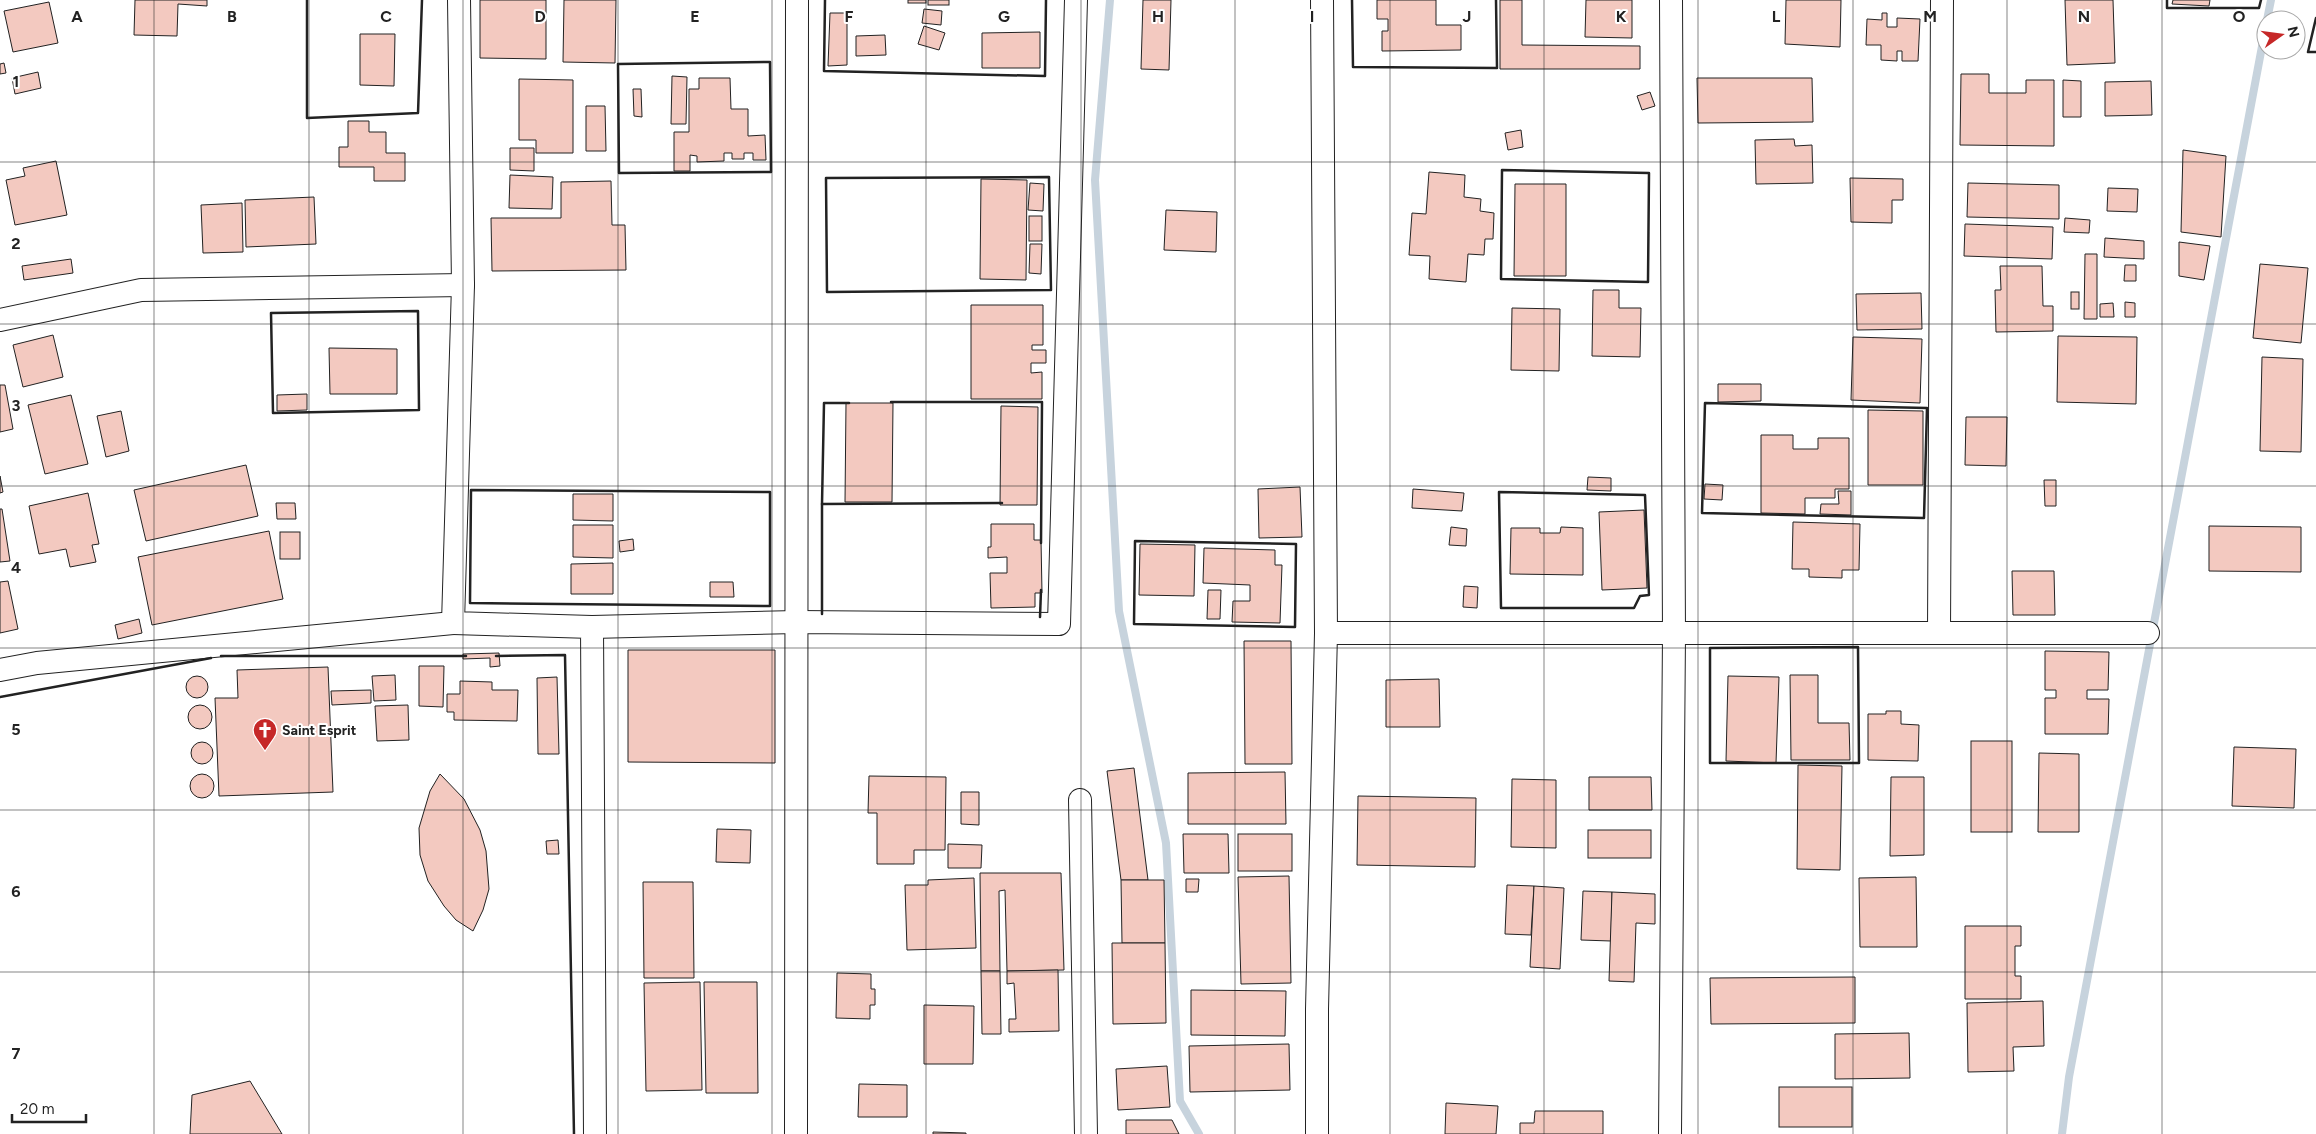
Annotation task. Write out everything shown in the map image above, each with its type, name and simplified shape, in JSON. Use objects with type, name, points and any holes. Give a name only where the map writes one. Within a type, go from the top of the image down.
[{"type":"street","points":[[453,623],[463,285],[459,0]]},
{"type":"street","points":[[796,1134],[797,0]]},
{"type":"street","points":[[0,670],[36,663],[453,623],[592,627],[797,622],[1055,625],[1061,620],[1076,0]]},
{"type":"street","points":[[1317,1134],[1317,1009],[1326,633],[1322,0]]},
{"type":"street","points":[[1670,1134],[1674,634],[1671,0]]},
{"type":"street","points":[[1939,633],[1942,0]]},
{"type":"street","points":[[0,320],[141,290],[463,285]]},
{"type":"street","points":[[592,627],[595,1134]]},
{"type":"street","points":[[1326,633],[2148,633]]},
{"type":"street","points":[[1080,800],[1086,1134]]},
{"type":"building","points":[[135,0],[207,0],[207,6],[178,4],[177,36],[134,35]]},
{"type":"building","points":[[480,0],[546,0],[546,59],[480,58]]},
{"type":"building","points":[[564,0],[616,0],[615,63],[563,62]]},
{"type":"building","points":[[908,0],[926,0],[926,3],[908,3]]},
{"type":"building","points":[[928,0],[949,0],[949,5],[928,5]]},
{"type":"building","points":[[1143,0],[1171,0],[1169,70],[1141,69]]},
{"type":"building","points":[[1377,0],[1436,0],[1436,25],[1461,25],[1461,50],[1382,51],[1382,31],[1388,31],[1388,19],[1377,19]]},
{"type":"building","points":[[1500,0],[1522,0],[1522,45],[1640,46],[1640,69],[1500,69]]},
{"type":"building","points":[[1586,0],[1632,0],[1632,38],[1585,37]]},
{"type":"building","points":[[1786,0],[1841,0],[1840,47],[1785,44]]},
{"type":"building","points":[[2065,0],[2113,0],[2115,63],[2067,65]]},
{"type":"building","points":[[2173,0],[2210,0],[2209,6],[2172,4]]},
{"type":"building","points":[[49,2],[58,43],[13,52],[4,11]]},
{"type":"building","points":[[924,9],[942,11],[941,25],[922,23]]},
{"type":"building","points":[[830,13],[847,13],[847,65],[828,66]]},
{"type":"building","points":[[1882,13],[1887,13],[1887,27],[1897,27],[1897,18],[1920,19],[1918,61],[1902,61],[1902,51],[1897,51],[1897,61],[1881,60],[1881,45],[1866,45],[1867,19],[1882,20]]},
{"type":"building","points":[[924,26],[945,33],[939,50],[918,44]]},
{"type":"building","points":[[1040,32],[1040,68],[982,68],[982,33]]},
{"type":"building","points":[[360,34],[395,34],[394,86],[360,85]]},
{"type":"building","points":[[885,35],[886,55],[856,56],[856,36]]},
{"type":"building","points":[[4,63],[6,73],[0,74],[0,64]]},
{"type":"building","points":[[38,72],[41,88],[15,94],[12,78]]},
{"type":"building","points":[[1961,74],[1989,74],[1989,93],[2026,93],[2026,80],[2054,80],[2054,146],[1960,145]]},
{"type":"building","points":[[672,76],[687,77],[686,124],[671,124]]},
{"type":"building","points":[[699,78],[730,78],[731,109],[748,109],[748,136],[765,135],[766,160],[753,160],[753,153],[744,153],[744,159],[732,159],[732,153],[724,153],[724,161],[697,162],[697,156],[690,155],[690,171],[674,171],[674,132],[689,132],[689,89],[699,89]]},
{"type":"building","points":[[1697,78],[1812,78],[1813,122],[1698,123]]},
{"type":"building","points":[[519,79],[573,80],[573,153],[536,153],[536,140],[519,140]]},
{"type":"building","points":[[2063,80],[2081,81],[2081,117],[2063,117]]},
{"type":"building","points":[[2151,81],[2152,115],[2105,116],[2105,82]]},
{"type":"building","points":[[633,89],[641,89],[642,117],[634,116]]},
{"type":"building","points":[[1650,92],[1655,106],[1642,110],[1637,96]]},
{"type":"building","points":[[586,106],[605,106],[606,151],[586,151]]},
{"type":"building","points":[[348,121],[369,121],[369,132],[386,132],[386,153],[405,153],[405,181],[374,181],[374,167],[339,167],[339,147],[348,147]]},
{"type":"building","points":[[1521,130],[1523,147],[1508,150],[1505,133]]},
{"type":"building","points":[[1794,139],[1795,146],[1812,145],[1813,183],[1756,184],[1755,140]]},
{"type":"building","points":[[510,148],[534,148],[534,171],[510,170]]},
{"type":"building","points":[[2183,150],[2226,156],[2221,237],[2181,232]]},
{"type":"building","points":[[56,161],[67,215],[15,225],[6,180],[25,176],[23,168]]},
{"type":"building","points":[[1429,172],[1465,175],[1464,197],[1481,199],[1480,211],[1494,213],[1493,239],[1485,239],[1484,255],[1468,254],[1466,282],[1429,279],[1430,256],[1409,255],[1412,213],[1426,214]]},
{"type":"building","points":[[510,175],[553,177],[552,209],[509,208]]},
{"type":"building","points":[[1850,178],[1903,179],[1903,200],[1892,200],[1892,223],[1851,222]]},
{"type":"building","points":[[981,179],[1027,180],[1026,280],[980,279]]},
{"type":"building","points":[[611,181],[612,225],[625,225],[626,270],[492,271],[491,218],[561,218],[561,182]]},
{"type":"building","points":[[1030,183],[1044,184],[1043,211],[1028,210]]},
{"type":"building","points":[[1968,183],[2059,185],[2059,219],[1967,217]]},
{"type":"building","points":[[1515,184],[1566,184],[1566,276],[1514,276]]},
{"type":"building","points":[[2108,188],[2138,189],[2137,212],[2107,211]]},
{"type":"building","points":[[314,197],[316,244],[246,247],[245,200]]},
{"type":"building","points":[[242,203],[243,252],[203,253],[201,205]]},
{"type":"building","points":[[1166,210],[1217,212],[1216,252],[1164,250]]},
{"type":"building","points":[[1029,216],[1042,216],[1042,241],[1029,241]]},
{"type":"building","points":[[2065,218],[2090,220],[2089,233],[2064,232]]},
{"type":"building","points":[[1965,224],[2053,227],[2052,259],[1964,256]]},
{"type":"building","points":[[2105,238],[2144,241],[2144,259],[2104,257]]},
{"type":"building","points":[[2179,242],[2210,246],[2204,280],[2179,276]]},
{"type":"building","points":[[1030,244],[1042,244],[1041,274],[1029,273]]},
{"type":"building","points":[[2085,254],[2097,254],[2097,319],[2084,319]]},
{"type":"building","points":[[71,259],[73,273],[24,280],[22,266]]},
{"type":"building","points":[[2260,264],[2308,268],[2301,343],[2253,338]]},
{"type":"building","points":[[2125,265],[2136,265],[2136,281],[2124,281]]},
{"type":"building","points":[[2000,266],[2042,266],[2043,306],[2053,306],[2053,331],[1996,332],[1995,290],[2001,290]]},
{"type":"building","points":[[1593,290],[1619,290],[1619,308],[1641,308],[1640,357],[1592,356]]},
{"type":"building","points":[[2071,292],[2079,292],[2079,309],[2071,309]]},
{"type":"building","points":[[1921,293],[1922,329],[1857,330],[1856,294]]},
{"type":"building","points":[[2125,302],[2135,303],[2135,317],[2125,317]]},
{"type":"building","points":[[2113,303],[2114,317],[2100,317],[2100,304]]},
{"type":"building","points":[[971,305],[1043,305],[1043,345],[1032,345],[1032,350],[1046,350],[1046,363],[1031,363],[1031,373],[1042,372],[1042,399],[971,399]]},
{"type":"building","points":[[1512,308],[1560,309],[1559,371],[1511,370]]},
{"type":"building","points":[[53,335],[63,377],[23,387],[13,345]]},
{"type":"building","points":[[2058,336],[2137,337],[2136,404],[2057,402]]},
{"type":"building","points":[[1853,337],[1922,339],[1920,403],[1851,400]]},
{"type":"building","points":[[329,348],[397,349],[397,394],[330,394]]},
{"type":"building","points":[[2262,357],[2303,359],[2301,452],[2260,451]]},
{"type":"building","points":[[1718,384],[1761,384],[1761,401],[1718,402]]},
{"type":"building","points":[[0,385],[5,385],[13,429],[0,432]]},
{"type":"building","points":[[307,394],[307,410],[277,411],[277,395]]},
{"type":"building","points":[[71,395],[88,464],[45,474],[28,405]]},
{"type":"building","points":[[846,403],[893,403],[892,502],[845,502]]},
{"type":"building","points":[[1001,406],[1038,407],[1037,505],[1000,505]]},
{"type":"building","points":[[1868,410],[1923,411],[1923,485],[1868,485]]},
{"type":"building","points":[[121,411],[129,451],[106,457],[97,416]]},
{"type":"building","points":[[1966,417],[2007,417],[2006,466],[1965,465]]},
{"type":"building","points":[[1761,435],[1793,435],[1793,449],[1818,449],[1818,438],[1849,438],[1849,489],[1835,489],[1835,498],[1805,498],[1805,514],[1761,513]]},
{"type":"building","points":[[246,465],[258,516],[146,541],[134,490]]},
{"type":"building","points":[[0,476],[3,492],[0,493]]},
{"type":"building","points":[[1588,477],[1611,478],[1611,491],[1587,490]]},
{"type":"building","points":[[2044,480],[2056,480],[2056,506],[2045,506]]},
{"type":"building","points":[[1705,484],[1723,485],[1722,500],[1704,499]]},
{"type":"building","points":[[1300,487],[1302,537],[1259,538],[1258,489]]},
{"type":"building","points":[[1413,489],[1464,493],[1462,511],[1412,508]]},
{"type":"building","points":[[1838,491],[1851,491],[1851,515],[1820,514],[1821,504],[1839,504]]},
{"type":"building","points":[[88,493],[99,544],[92,545],[96,562],[70,567],[66,549],[39,554],[29,506]]},
{"type":"building","points":[[573,494],[613,494],[613,521],[573,520]]},
{"type":"building","points":[[276,503],[295,503],[296,519],[277,519]]},
{"type":"building","points":[[0,509],[2,509],[10,561],[0,562]]},
{"type":"building","points":[[1644,510],[1647,588],[1602,590],[1599,512]]},
{"type":"building","points":[[1793,522],[1860,524],[1859,570],[1842,570],[1842,578],[1809,577],[1809,569],[1792,569]]},
{"type":"building","points":[[991,524],[1034,524],[1034,540],[1041,540],[1042,593],[1035,593],[1035,607],[991,608],[990,573],[1007,573],[1007,557],[988,558],[988,547],[991,547]]},
{"type":"building","points":[[573,525],[613,525],[613,558],[573,557]]},
{"type":"building","points":[[2209,526],[2301,527],[2301,572],[2209,571]]},
{"type":"building","points":[[1451,527],[1467,529],[1466,546],[1449,545]]},
{"type":"building","points":[[1561,527],[1583,528],[1583,575],[1510,574],[1511,528],[1540,528],[1540,533],[1560,533]]},
{"type":"building","points":[[269,531],[283,599],[152,625],[138,557]]},
{"type":"building","points":[[280,532],[300,532],[300,559],[280,559]]},
{"type":"building","points":[[633,539],[634,550],[620,552],[619,541]]},
{"type":"building","points":[[1140,544],[1195,545],[1194,596],[1139,595]]},
{"type":"building","points":[[1204,548],[1275,550],[1275,565],[1282,565],[1280,623],[1232,622],[1233,601],[1250,601],[1250,585],[1203,583]]},
{"type":"building","points":[[613,563],[613,594],[571,594],[571,564]]},
{"type":"building","points":[[2012,571],[2054,571],[2055,615],[2013,615]]},
{"type":"building","points":[[8,581],[18,629],[0,633],[0,582]]},
{"type":"building","points":[[710,582],[733,582],[734,597],[710,597]]},
{"type":"building","points":[[1464,586],[1478,587],[1477,608],[1463,607]]},
{"type":"building","points":[[1208,590],[1221,590],[1220,619],[1207,619]]},
{"type":"building","points":[[139,619],[142,633],[118,639],[115,625]]},
{"type":"building","points":[[1244,641],[1291,641],[1292,764],[1245,764]]},
{"type":"building","points":[[628,650],[775,650],[775,763],[628,762]]},
{"type":"building","points":[[2045,651],[2109,652],[2108,690],[2087,690],[2087,699],[2109,699],[2108,734],[2045,734],[2045,698],[2056,698],[2056,690],[2045,690]]},
{"type":"building","points":[[499,653],[500,666],[490,667],[490,658],[463,659],[463,654]]},
{"type":"building","points":[[419,666],[444,666],[443,707],[419,706]]},
{"type":"building","points":[[328,667],[333,792],[219,796],[215,698],[238,698],[237,670]]},
{"type":"building","points":[[395,675],[396,700],[374,701],[372,676]]},
{"type":"building","points":[[1790,675],[1818,675],[1818,723],[1849,723],[1850,760],[1791,760]]},
{"type":"building","points":[[193,676],[201,676],[208,683],[208,691],[201,698],[193,698],[186,691],[186,683]]},
{"type":"building","points":[[1728,676],[1779,677],[1776,763],[1726,761]]},
{"type":"building","points":[[557,677],[559,754],[538,754],[537,678]]},
{"type":"building","points":[[1439,679],[1440,727],[1386,727],[1386,680]]},
{"type":"building","points":[[460,681],[492,682],[492,690],[518,690],[517,721],[454,720],[454,712],[447,712],[447,694],[460,694]]},
{"type":"building","points":[[371,690],[371,703],[332,705],[331,691]]},
{"type":"building","points":[[200,705],[208,709],[212,717],[208,725],[200,729],[192,725],[188,717],[192,709]]},
{"type":"building","points":[[408,705],[409,740],[377,741],[375,706]]},
{"type":"building","points":[[1886,711],[1901,711],[1901,724],[1919,725],[1918,761],[1868,760],[1868,714],[1886,714]]},
{"type":"building","points":[[1971,741],[2012,741],[2012,832],[1971,832]]},
{"type":"building","points":[[202,742],[210,745],[213,753],[210,761],[202,764],[194,761],[191,753],[194,745]]},
{"type":"building","points":[[2234,747],[2296,749],[2294,808],[2232,806]]},
{"type":"building","points":[[2039,753],[2079,754],[2079,832],[2038,832]]},
{"type":"building","points":[[1798,765],[1842,766],[1840,870],[1797,869]]},
{"type":"building","points":[[1134,768],[1148,880],[1121,880],[1107,771]]},
{"type":"building","points":[[1285,772],[1286,824],[1188,824],[1188,773]]},
{"type":"building","points":[[202,774],[211,777],[214,786],[211,795],[202,798],[193,795],[190,786],[193,777]]},
{"type":"building","points":[[440,774],[464,799],[480,830],[486,851],[489,889],[483,910],[473,931],[456,920],[444,906],[428,881],[420,855],[419,828],[430,791]]},
{"type":"building","points":[[869,776],[946,777],[945,850],[914,850],[914,864],[877,864],[877,813],[868,813]]},
{"type":"building","points":[[1589,777],[1651,777],[1652,810],[1589,810]]},
{"type":"building","points":[[1891,777],[1924,777],[1924,855],[1890,856]]},
{"type":"building","points":[[1512,779],[1556,780],[1556,848],[1511,847]]},
{"type":"building","points":[[961,792],[979,792],[979,825],[961,824]]},
{"type":"building","points":[[1358,796],[1476,798],[1475,867],[1357,865]]},
{"type":"building","points":[[717,829],[751,830],[750,863],[716,862]]},
{"type":"building","points":[[1588,830],[1651,830],[1651,858],[1588,858]]},
{"type":"building","points":[[1183,834],[1228,834],[1229,873],[1184,873]]},
{"type":"building","points":[[1238,834],[1292,834],[1292,871],[1238,871]]},
{"type":"building","points":[[558,840],[559,854],[547,854],[546,841]]},
{"type":"building","points":[[948,844],[982,845],[981,868],[948,868]]},
{"type":"building","points":[[980,873],[1061,873],[1064,970],[1007,971],[1005,890],[999,891],[1000,971],[981,971]]},
{"type":"building","points":[[1289,876],[1291,983],[1241,984],[1238,877]]},
{"type":"building","points":[[1916,877],[1917,947],[1860,947],[1859,878]]},
{"type":"building","points":[[974,878],[976,948],[907,950],[905,885],[928,885],[928,880]]},
{"type":"building","points":[[1186,879],[1199,879],[1198,892],[1186,892]]},
{"type":"building","points":[[1121,880],[1164,880],[1165,943],[1122,943]]},
{"type":"building","points":[[643,882],[693,882],[694,978],[644,978]]},
{"type":"building","points":[[1507,885],[1534,886],[1531,935],[1505,934]]},
{"type":"building","points":[[1534,886],[1564,888],[1560,969],[1530,967]]},
{"type":"building","points":[[1583,891],[1612,892],[1611,941],[1581,940]]},
{"type":"building","points":[[1612,892],[1655,894],[1655,924],[1636,923],[1634,982],[1609,981]]},
{"type":"building","points":[[1965,926],[2021,926],[2021,946],[2015,946],[2015,976],[2021,976],[2021,999],[1965,999]]},
{"type":"building","points":[[1112,943],[1165,943],[1166,1023],[1113,1024]]},
{"type":"building","points":[[1058,970],[1059,1031],[1009,1032],[1009,1019],[1016,1019],[1014,983],[1007,984],[1007,971]]},
{"type":"building","points":[[981,971],[1000,971],[1001,1034],[982,1034]]},
{"type":"building","points":[[837,973],[871,974],[871,989],[875,989],[875,1005],[870,1005],[870,1019],[836,1018]]},
{"type":"building","points":[[1855,977],[1855,1023],[1711,1024],[1710,978]]},
{"type":"building","points":[[700,982],[702,1090],[646,1091],[644,983]]},
{"type":"building","points":[[704,982],[757,982],[758,1093],[706,1093]]},
{"type":"building","points":[[1191,990],[1286,991],[1285,1036],[1191,1035]]},
{"type":"building","points":[[2043,1001],[2044,1046],[2013,1047],[2014,1071],[1968,1072],[1967,1003]]},
{"type":"building","points":[[924,1005],[974,1006],[973,1064],[924,1064]]},
{"type":"building","points":[[1909,1033],[1910,1078],[1835,1079],[1835,1034]]},
{"type":"building","points":[[1289,1044],[1290,1090],[1190,1092],[1189,1046]]},
{"type":"building","points":[[1167,1066],[1170,1107],[1118,1110],[1116,1069]]},
{"type":"building","points":[[250,1081],[282,1134],[190,1134],[192,1095]]},
{"type":"building","points":[[859,1084],[907,1085],[907,1117],[858,1117]]},
{"type":"building","points":[[1779,1087],[1852,1087],[1852,1127],[1779,1127]]},
{"type":"building","points":[[1446,1103],[1498,1106],[1496,1134],[1445,1134]]},
{"type":"building","points":[[1535,1111],[1603,1111],[1603,1134],[1520,1134],[1520,1123],[1534,1123]]},
{"type":"building","points":[[1126,1120],[1172,1120],[1179,1134],[1126,1134]]},
{"type":"building","points":[[933,1132],[966,1133],[966,1134],[933,1134]]},
{"type":"waterway","points":[[1110,0],[1095,180],[1119,611],[1166,843],[1180,1101],[1199,1134]]},
{"type":"waterway","points":[[2269,10],[2271,0]]},
{"type":"waterway","points":[[2062,1134],[2069,1077],[2259,60]]},
{"type":"wall","points":[[307,0],[307,118],[418,113],[422,0]]},
{"type":"wall","points":[[825,0],[824,71],[1045,76],[1046,0]]},
{"type":"wall","points":[[1352,0],[1353,67],[1497,68],[1496,0]]},
{"type":"wall","points":[[2167,0],[2167,8],[2259,8],[2261,0]]},
{"type":"wall","points":[[2316,18],[2308,52],[2316,52]]},
{"type":"wall","points":[[770,62],[771,172],[619,173],[618,64],[770,62]]},
{"type":"wall","points":[[1502,170],[1649,173],[1648,282],[1501,279],[1502,170]]},
{"type":"wall","points":[[1049,177],[1051,290],[827,292],[826,178],[1049,177]]},
{"type":"wall","points":[[418,311],[419,410],[273,413],[271,313],[418,311]]},
{"type":"wall","points":[[891,402],[1042,402],[1041,543]]},
{"type":"wall","points":[[849,403],[824,403],[822,504],[1002,503]]},
{"type":"wall","points":[[1705,403],[1927,408],[1924,518],[1702,513],[1705,403]]},
{"type":"wall","points":[[471,490],[770,492],[770,606],[470,603],[471,490]]},
{"type":"wall","points":[[1499,492],[1645,495],[1649,595],[1640,596],[1634,608],[1501,608],[1499,492]]},
{"type":"wall","points":[[822,504],[822,614]]},
{"type":"wall","points":[[1135,541],[1296,544],[1295,627],[1134,624],[1135,541]]},
{"type":"wall","points":[[1040,617],[1041,590]]},
{"type":"wall","points":[[1858,647],[1859,763],[1710,763],[1710,648],[1858,647]]},
{"type":"wall","points":[[496,656],[565,655],[574,1134]]},
{"type":"wall","points":[[221,656],[466,656]]},
{"type":"wall","points":[[0,697],[211,658]]},
{"type":"place","name":"Saint Esprit","points":[[265,751]]}]
